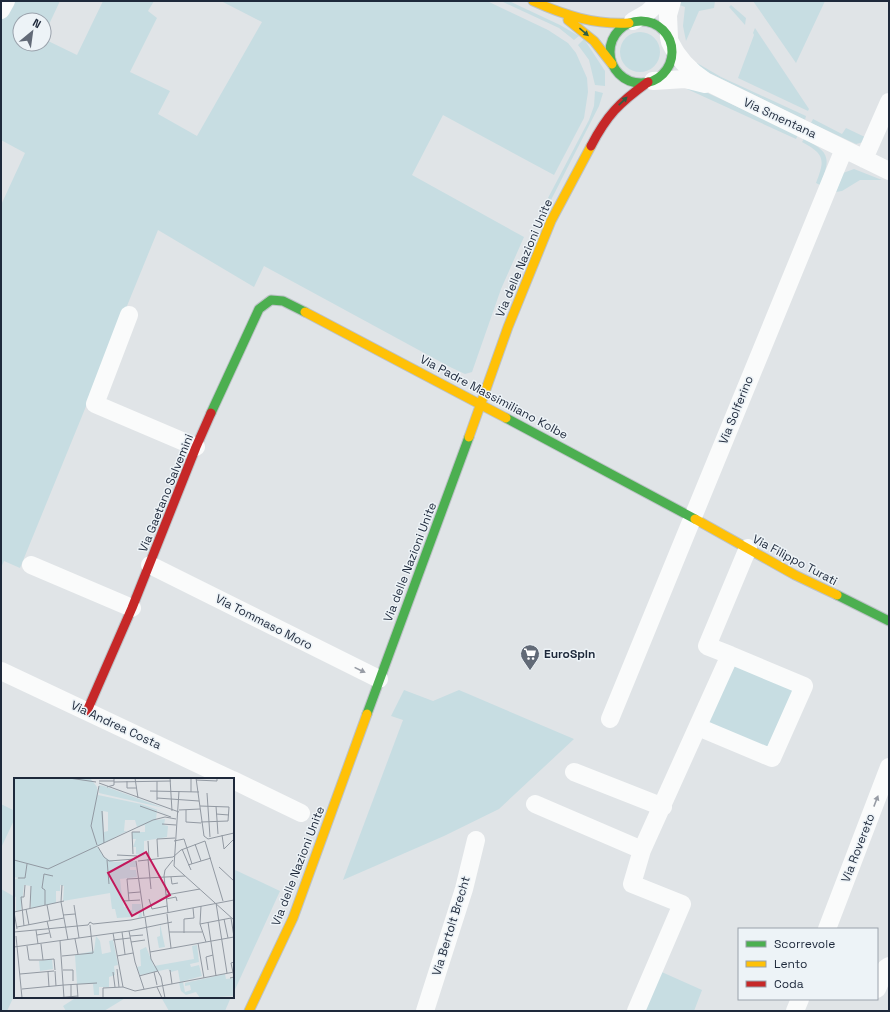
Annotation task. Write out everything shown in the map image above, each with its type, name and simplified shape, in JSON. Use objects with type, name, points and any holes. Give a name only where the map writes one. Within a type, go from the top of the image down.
[{"type":"street","points":[[1,10],[6,1]]},
{"type":"street","points":[[533,1],[552,10],[592,23],[617,24],[643,20],[652,23],[663,30],[669,40]]},
{"type":"street","points":[[612,82],[613,66],[609,54],[610,43],[618,30],[647,13],[660,1]]},
{"type":"street","points":[[602,125],[623,100],[650,81],[662,75],[669,66],[672,56],[669,40],[668,15],[672,1]]},
{"type":"street","points":[[552,10],[586,34],[602,50],[613,66],[627,80],[637,83],[650,81]]},
{"type":"street","name":"Via Smentana","points":[[669,40],[679,57],[689,69],[715,87],[844,149]]},
{"type":"street","name":"Via Smentana","points":[[650,81],[684,79],[715,87]]},
{"type":"street","points":[[864,159],[889,102]]},
{"type":"street","points":[[602,125],[608,104]]},
{"type":"street","name":"Via delle Nazioni Unite","points":[[249,1011],[293,918],[379,679],[482,404],[508,327],[551,221],[602,125]]},
{"type":"street","points":[[844,149],[889,171]]},
{"type":"street","name":"Via Solferino","points":[[610,719],[844,149]]},
{"type":"street","name":"Via Gaetano Salvemini","points":[[87,712],[150,565],[196,447],[259,309],[271,300],[283,301]]},
{"type":"street","name":"Via Padre Massimiliano Kolbe","points":[[283,301],[482,404],[692,517]]},
{"type":"street","points":[[129,315],[95,404],[196,447]]},
{"type":"street","name":"Via Filippo Turati","points":[[692,517],[795,575],[889,621]]},
{"type":"street","points":[[698,727],[772,758],[804,686],[707,646],[748,548]]},
{"type":"street","points":[[31,565],[132,608]]},
{"type":"street","name":"Via Tommaso Moro","points":[[150,565],[379,679]]},
{"type":"street","points":[[636,1011],[682,904],[632,884],[642,850],[663,807],[730,655]]},
{"type":"street","name":"Via Andrea Costa","points":[[1,671],[228,778]]},
{"type":"street","name":"Via Rovereto","points":[[827,928],[889,767]]},
{"type":"street","points":[[574,772],[663,807]]},
{"type":"street","points":[[234,780],[301,812]]},
{"type":"street","points":[[535,804],[642,850]]},
{"type":"street","name":"Via Bertolt Brecht","points":[[425,1011],[464,889],[476,840]]},
{"type":"street","points":[[878,987],[886,968],[889,966]]},
{"type":"street","points":[[795,1011],[800,1000]]},
{"type":"shaded area","points":[[1,1],[60,1],[52,18],[52,12],[12,12],[12,52],[52,52],[52,43],[77,55],[103,1],[154,1],[148,11],[157,18],[130,72],[170,91],[158,114],[197,136],[262,22],[221,1],[487,1],[548,30],[568,43],[576,53],[587,78],[588,92],[584,118],[554,175],[443,115],[412,175],[524,237],[501,289],[472,372],[465,374],[450,367],[264,266],[254,287],[158,230],[20,568],[4,561],[1,568],[1,205],[25,153],[1,140]]},
{"type":"shaded area","points":[[509,1],[560,25],[579,36],[574,40],[559,28],[503,2]]},
{"type":"shaded area","points":[[678,1],[715,1],[714,8],[699,11],[686,41],[683,26],[685,7],[677,4]]},
{"type":"shaded area","points":[[753,1],[825,1],[796,63]]},
{"type":"shaded area","points":[[731,5],[746,18],[745,25],[729,7]]},
{"type":"shaded area","points":[[755,28],[809,109],[808,111],[738,78],[754,35],[753,33]]},
{"type":"shaded area","points":[[644,32],[651,35],[657,41],[660,52],[659,60],[651,69],[644,72],[636,72],[629,69],[621,60],[620,48],[623,41],[632,33]]},
{"type":"shaded area","points":[[584,39],[605,71],[605,86],[595,85],[589,60],[578,45]]},
{"type":"shaded area","points":[[697,63],[721,77],[806,116],[805,120],[695,66]]},
{"type":"shaded area","points":[[687,89],[699,89],[798,135],[796,139]]},
{"type":"shaded area","points":[[595,91],[603,93],[599,106],[551,200],[548,198],[589,120],[594,106]]},
{"type":"shaded area","points":[[813,119],[842,134],[846,128],[867,138],[864,142],[856,144],[811,123]]},
{"type":"shaded area","points":[[804,139],[819,148],[826,157],[826,168],[820,185],[816,183],[821,169],[821,158],[815,150],[802,142]]},
{"type":"shaded area","points":[[854,169],[882,180],[860,180],[842,191],[836,192],[843,173]]},
{"type":"shaded area","points":[[730,655],[804,686],[772,758],[698,727]]},
{"type":"shaded area","points":[[404,690],[433,701],[459,690],[574,739],[499,809],[444,836],[343,880],[403,720],[391,716]]},
{"type":"shaded area","points":[[1,804],[14,810],[14,820],[1,848]]},
{"type":"shaded area","points":[[234,869],[280,891],[234,992]]},
{"type":"shaded area","points":[[1,889],[14,896],[14,996],[7,1011],[1,1011]]},
{"type":"shaded area","points":[[655,969],[702,990],[694,1011],[636,1011]]},
{"type":"shaded area","points":[[75,998],[125,998],[104,1011],[66,1011],[63,1006]]},
{"type":"shaded area","points":[[162,998],[231,998],[225,1011],[169,1011]]},
{"type":"traffic: fast","points":[[635,21],[647,21],[663,30],[670,40],[672,52],[670,64],[663,74],[647,83],[635,83],[624,78],[615,69],[610,58],[610,46],[615,35],[624,26],[635,21]]},
{"type":"traffic: fast","points":[[211,413],[259,309],[271,300],[283,301],[305,312]]},
{"type":"traffic: fast","points":[[506,418],[695,519]]},
{"type":"traffic: fast","points":[[367,714],[469,437]]},
{"type":"traffic: fast","points":[[837,595],[889,621]]},
{"type":"traffic: slow","points":[[533,1],[556,11],[591,21],[629,23]]},
{"type":"traffic: slow","points":[[568,20],[594,41],[612,64]]},
{"type":"traffic: slow","points":[[469,437],[508,327],[551,221],[591,146]]},
{"type":"traffic: slow","points":[[305,312],[506,418]]},
{"type":"traffic: slow","points":[[695,519],[795,575],[837,595]]},
{"type":"traffic: slow","points":[[249,1011],[293,918],[367,714]]},
{"type":"traffic: jam","points":[[591,146],[608,118],[621,103],[648,82]]},
{"type":"traffic: jam","points":[[87,711],[132,608],[211,413]]},
{"type":"place","name":"EuroSpin","points":[[530,671]]}]
